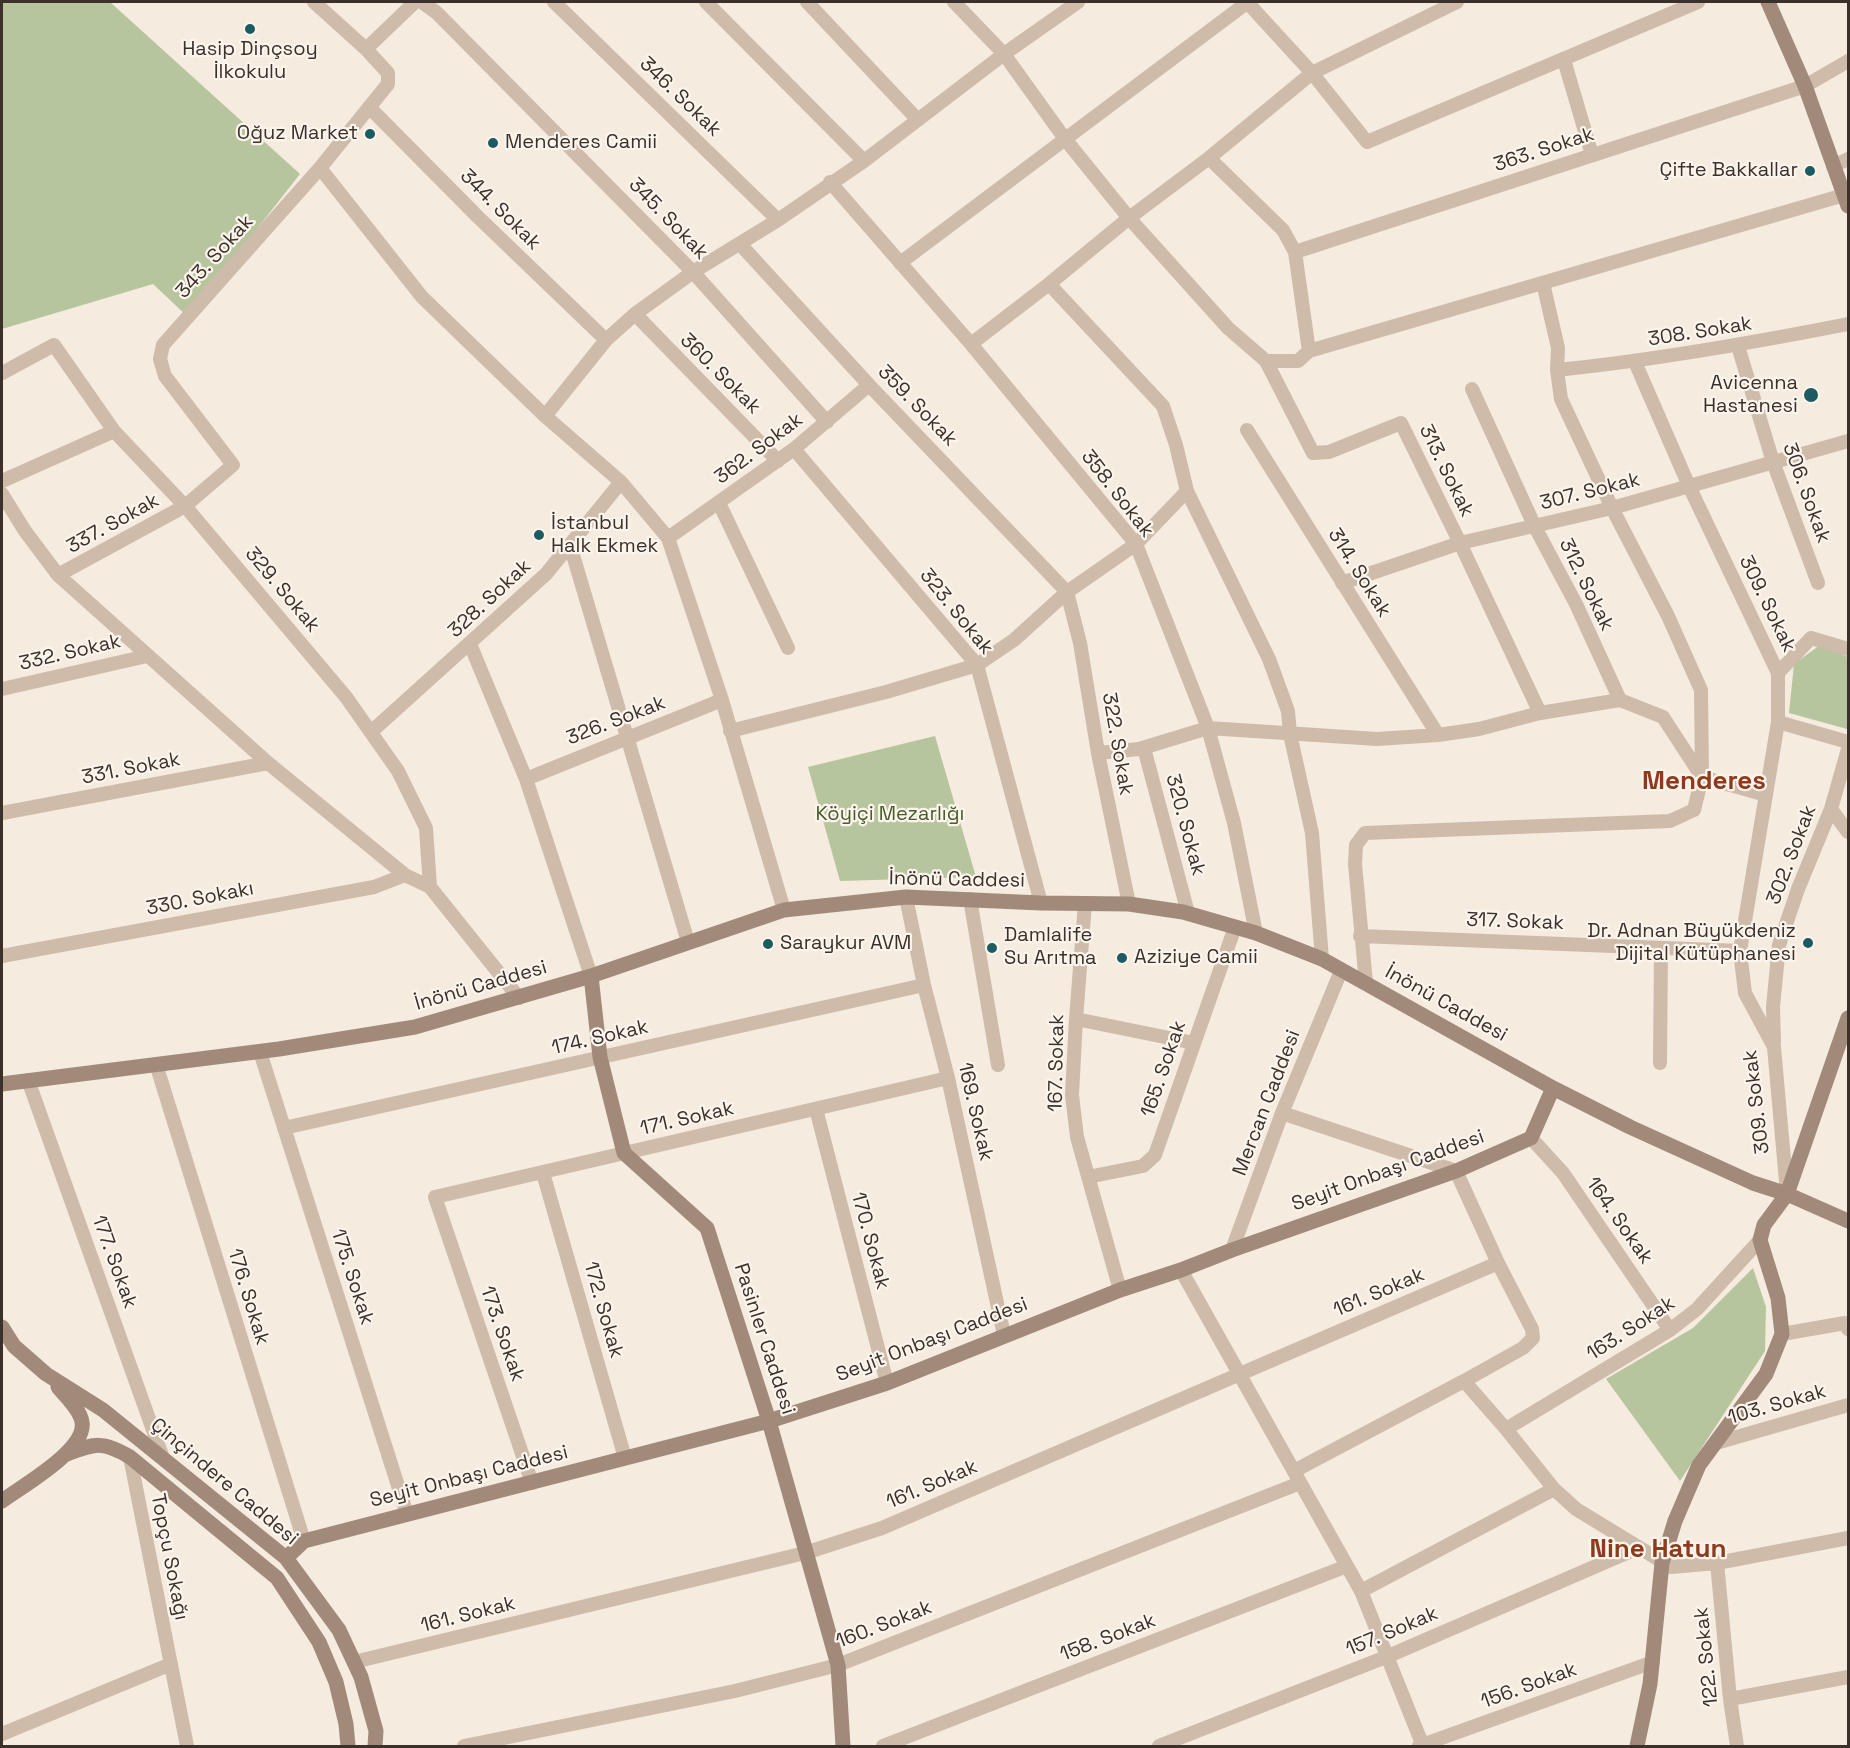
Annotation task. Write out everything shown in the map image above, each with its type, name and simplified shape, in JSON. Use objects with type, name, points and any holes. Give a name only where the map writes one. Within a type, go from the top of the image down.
[{"type":"main road","points":[[1768,2],[1805,86],[1846,200]]},
{"type":"main road","name":"İnönü Caddesi","points":[[5,1082],[260,1052],[415,1027],[591,976],[784,910],[906,897],[1129,904],[1188,913],[1256,933],[1322,959],[1552,1088],[1753,1183],[1786,1194],[1848,1221]]},
{"type":"main road","points":[[591,976],[600,1057],[624,1153]]},
{"type":"main road","points":[[1637,1746],[1650,1684],[1662,1563],[1675,1521],[1699,1465],[1766,1374],[1782,1334],[1778,1298],[1760,1240],[1764,1225],[1786,1194],[1848,1018]]},
{"type":"main road","points":[[1531,1138],[1552,1088]]},
{"type":"main road","name":"Seyit Onbaşı Caddesi","points":[[286,1558],[304,1541],[770,1421],[887,1383],[1119,1290],[1456,1171],[1531,1138]]},
{"type":"main road","name":"Pasinler Caddesi","points":[[624,1153],[706,1228],[770,1421],[837,1665],[843,1746]]},
{"type":"main road","name":"Çinçindere Caddesi","points":[[2,1327],[14,1346],[46,1374],[103,1410],[286,1558],[339,1630],[361,1677],[376,1731],[375,1746]]},
{"type":"main road","points":[[2,1501],[67,1454],[83,1429],[81,1418],[72,1403],[46,1374]]},
{"type":"main road","name":"Çinçindere Caddesi","points":[[67,1454],[84,1448],[111,1446],[130,1457],[277,1578],[319,1642],[336,1682],[346,1724],[348,1746]]},
{"type":"street","points":[[314,2],[366,49],[415,2]]},
{"type":"street","name":"345. Sokak","points":[[422,2],[437,13],[693,272],[827,422]]},
{"type":"street","name":"346. Sokak","points":[[554,2],[778,220]]},
{"type":"street","points":[[706,2],[864,160]]},
{"type":"street","points":[[807,2],[918,120]]},
{"type":"street","points":[[954,2],[1004,54],[1065,139],[1129,218],[1228,328],[1266,361],[1298,361],[1309,351],[1543,283],[1846,200]]},
{"type":"street","points":[[545,416],[606,340],[635,314],[693,272],[778,220],[864,160],[1004,54],[1078,2]]},
{"type":"street","points":[[900,263],[1247,2],[1312,73],[1367,142],[1698,2]]},
{"type":"street","points":[[971,344],[1129,218],[1209,158],[1312,73],[1457,2]]},
{"type":"street","name":"343. Sokak","points":[[233,465],[165,376],[160,359],[163,345],[320,168],[388,84],[388,73],[366,49]]},
{"type":"street","points":[[1564,60],[1592,155]]},
{"type":"street","name":"363. Sokak","points":[[1295,252],[1805,86],[1848,61]]},
{"type":"street","name":"344. Sokak","points":[[369,107],[478,217],[606,340]]},
{"type":"street","points":[[1209,158],[1283,230],[1295,252],[1309,351]]},
{"type":"street","points":[[1833,166],[1848,159]]},
{"type":"street","points":[[320,168],[423,297],[545,416],[621,482],[668,538],[722,700],[784,910]]},
{"type":"street","name":"358. Sokak","points":[[830,182],[971,344],[1136,544],[1208,728],[1234,823],[1256,933]]},
{"type":"street","name":"359. Sokak","points":[[740,244],[869,385],[1067,592]]},
{"type":"street","points":[[1366,983],[1355,864],[1356,845],[1365,833],[1670,821],[1694,810],[1702,777],[1701,690],[1668,616],[1612,508],[1561,399],[1557,370],[1558,348],[1543,283]]},
{"type":"street","points":[[1049,284],[1163,406],[1176,445],[1187,491],[1269,659],[1288,711],[1290,734],[1312,833],[1322,959]]},
{"type":"street","name":"360. Sokak","points":[[635,314],[778,460]]},
{"type":"street","name":"308. Sokak","points":[[1557,370],[1635,362],[1738,346],[1848,324]]},
{"type":"street","name":"329. Sokak","points":[[2,373],[54,345],[114,431],[185,506],[346,697],[371,732],[398,771],[426,828],[430,886]]},
{"type":"street","name":"306. Sokak","points":[[1738,346],[1773,462],[1818,583]]},
{"type":"street","name":"313. Sokak","points":[[1266,361],[1313,453],[1329,452],[1401,423],[1540,713]]},
{"type":"street","name":"309. Sokak","points":[[1635,362],[1689,486],[1778,673],[1778,722],[1740,951],[1746,993],[1774,1047],[1786,1194]]},
{"type":"street","name":"362. Sokak","points":[[668,538],[794,449],[869,385]]},
{"type":"street","name":"312. Sokak","points":[[1472,389],[1535,527],[1576,604],[1620,700]]},
{"type":"street","name":"314. Sokak","points":[[1247,430],[1438,735]]},
{"type":"street","points":[[2,481],[114,431]]},
{"type":"street","name":"307. Sokak","points":[[1342,583],[1460,543],[1612,508],[1848,441]]},
{"type":"street","name":"323. Sokak","points":[[794,449],[977,665],[1041,903]]},
{"type":"street","name":"337. Sokak","points":[[58,575],[185,506],[233,465]]},
{"type":"street","name":"328. Sokak","points":[[371,732],[546,574],[621,482]]},
{"type":"street","points":[[730,731],[886,692],[977,665],[1014,640],[1067,592],[1136,544],[1187,491]]},
{"type":"street","points":[[2,494],[24,531],[58,575],[268,763],[405,875],[430,886],[519,998]]},
{"type":"street","points":[[719,503],[788,648]]},
{"type":"street","points":[[570,545],[688,942]]},
{"type":"street","name":"322. Sokak","points":[[1067,592],[1080,643],[1098,753],[1129,904]]},
{"type":"street","points":[[1778,673],[1811,638],[1848,649]]},
{"type":"street","points":[[470,644],[526,779],[591,976]]},
{"type":"street","name":"332. Sokak","points":[[2,689],[147,656]]},
{"type":"street","name":"326. Sokak","points":[[526,779],[722,700]]},
{"type":"street","points":[[1098,753],[1144,748],[1208,728],[1377,739],[1438,735],[1479,729],[1540,713],[1620,700],[1663,717],[1702,777],[1767,795]]},
{"type":"street","points":[[1778,722],[1848,742]]},
{"type":"street","name":"320. Sokak","points":[[1144,748],[1188,913]]},
{"type":"street","name":"302. Sokak","points":[[1774,1047],[1773,1007],[1779,945],[1798,889],[1831,809],[1848,749]]},
{"type":"street","name":"331. Sokak","points":[[2,813],[268,763]]},
{"type":"street","points":[[1831,809],[1848,832]]},
{"type":"street","name":"330. Sokakı","points":[[2,956],[374,887],[405,875]]},
{"type":"street","name":"169. Sokak","points":[[906,897],[1004,1335]]},
{"type":"street","points":[[970,899],[998,1065]]},
{"type":"street","name":"167. Sokak","points":[[1085,903],[1072,1095],[1077,1137],[1119,1290]]},
{"type":"street","name":"165. Sokak","points":[[1088,1177],[1143,1166],[1155,1155],[1235,927]]},
{"type":"street","name":"317. Sokak","points":[[1360,936],[1740,951]]},
{"type":"street","points":[[1660,1063],[1661,948]]},
{"type":"street","name":"Mercan Caddesi","points":[[1232,1250],[1282,1113],[1341,971]]},
{"type":"street","name":"174. Sokak","points":[[284,1128],[924,985]]},
{"type":"street","points":[[1076,1019],[1194,1043]]},
{"type":"street","name":"175. Sokak","points":[[260,1052],[407,1515]]},
{"type":"street","name":"176. Sokak","points":[[156,1064],[304,1541]]},
{"type":"street","name":"171. Sokak","points":[[435,1197],[948,1078]]},
{"type":"street","name":"177. Sokak","points":[[28,1080],[163,1458]]},
{"type":"street","name":"170. Sokak","points":[[816,1109],[887,1383]]},
{"type":"street","points":[[1282,1113],[1456,1171],[1498,1263]]},
{"type":"street","name":"164. Sokak","points":[[1531,1138],[1563,1173],[1670,1330]]},
{"type":"street","name":"172. Sokak","points":[[543,1173],[625,1458]]},
{"type":"street","name":"173. Sokak","points":[[435,1197],[532,1482]]},
{"type":"street","name":"163. Sokak","points":[[1506,1429],[1670,1330],[1697,1309],[1760,1240]]},
{"type":"street","name":"161. Sokak","points":[[354,1662],[805,1552],[882,1528],[1498,1263]]},
{"type":"street","name":"160. Sokak","points":[[464,1746],[735,1691],[837,1665],[1297,1477],[1523,1348],[1533,1338],[1532,1329],[1498,1263]]},
{"type":"street","points":[[1181,1270],[1361,1591],[1422,1746]]},
{"type":"street","points":[[1782,1334],[1845,1323],[1848,1329]]},
{"type":"street","points":[[1464,1381],[1554,1489],[1576,1509],[1671,1567],[1717,1563],[1848,1539]]},
{"type":"street","name":"103. Sokak","points":[[1716,1443],[1848,1406]]},
{"type":"street","name":"Topçu Sokağı","points":[[130,1457],[187,1746]]},
{"type":"street","points":[[1361,1591],[1554,1489]]},
{"type":"street","name":"157. Sokak","points":[[1159,1746],[1386,1657],[1638,1548]]},
{"type":"street","name":"122. Sokak","points":[[1717,1563],[1730,1699],[1737,1746]]},
{"type":"street","name":"158. Sokak","points":[[884,1746],[1347,1566]]},
{"type":"street","name":"156. Sokak","points":[[1422,1746],[1653,1662]]},
{"type":"street","points":[[2,1734],[171,1664]]},
{"type":"street","points":[[1730,1699],[1848,1677]]},
{"type":"green space","points":[[2,2],[110,2],[300,174],[188,317],[153,284],[2,329]]},
{"type":"green space","points":[[1820,645],[1848,657],[1847,729],[1789,713],[1794,664]]},
{"type":"green space","name":"Köyiçi Mezarlığı","points":[[935,736],[976,877],[840,881],[808,767]]},
{"type":"green space","points":[[1753,1268],[1766,1307],[1765,1351],[1680,1481],[1606,1379],[1693,1328]]},
{"type":"place","name":"Hasip Dinçsoy İlkokulu","points":[[250,29]]},
{"type":"place","name":"Oğuz Market","points":[[370,134]]},
{"type":"place","name":"Menderes Camii","points":[[493,143]]},
{"type":"place","name":"Çifte Bakkallar","points":[[1810,171]]},
{"type":"place","name":"Avicenna Hastanesi","points":[[1811,395]]},
{"type":"place","name":"İstanbul Halk Ekmek","points":[[539,535]]},
{"type":"place","name":"Dr. Adnan Büyükdeniz Dijital Kütüphanesi","points":[[1808,943]]},
{"type":"place","name":"Saraykur AVM","points":[[768,944]]},
{"type":"place","name":"Damlalife Su Arıtma","points":[[992,948]]},
{"type":"place","name":"Aziziye Camii","points":[[1122,958]]},
{"type":"district","name":"Menderes","points":[[1704,782]]},
{"type":"district","name":"Nine Hatun","points":[[1658,1550]]}]
